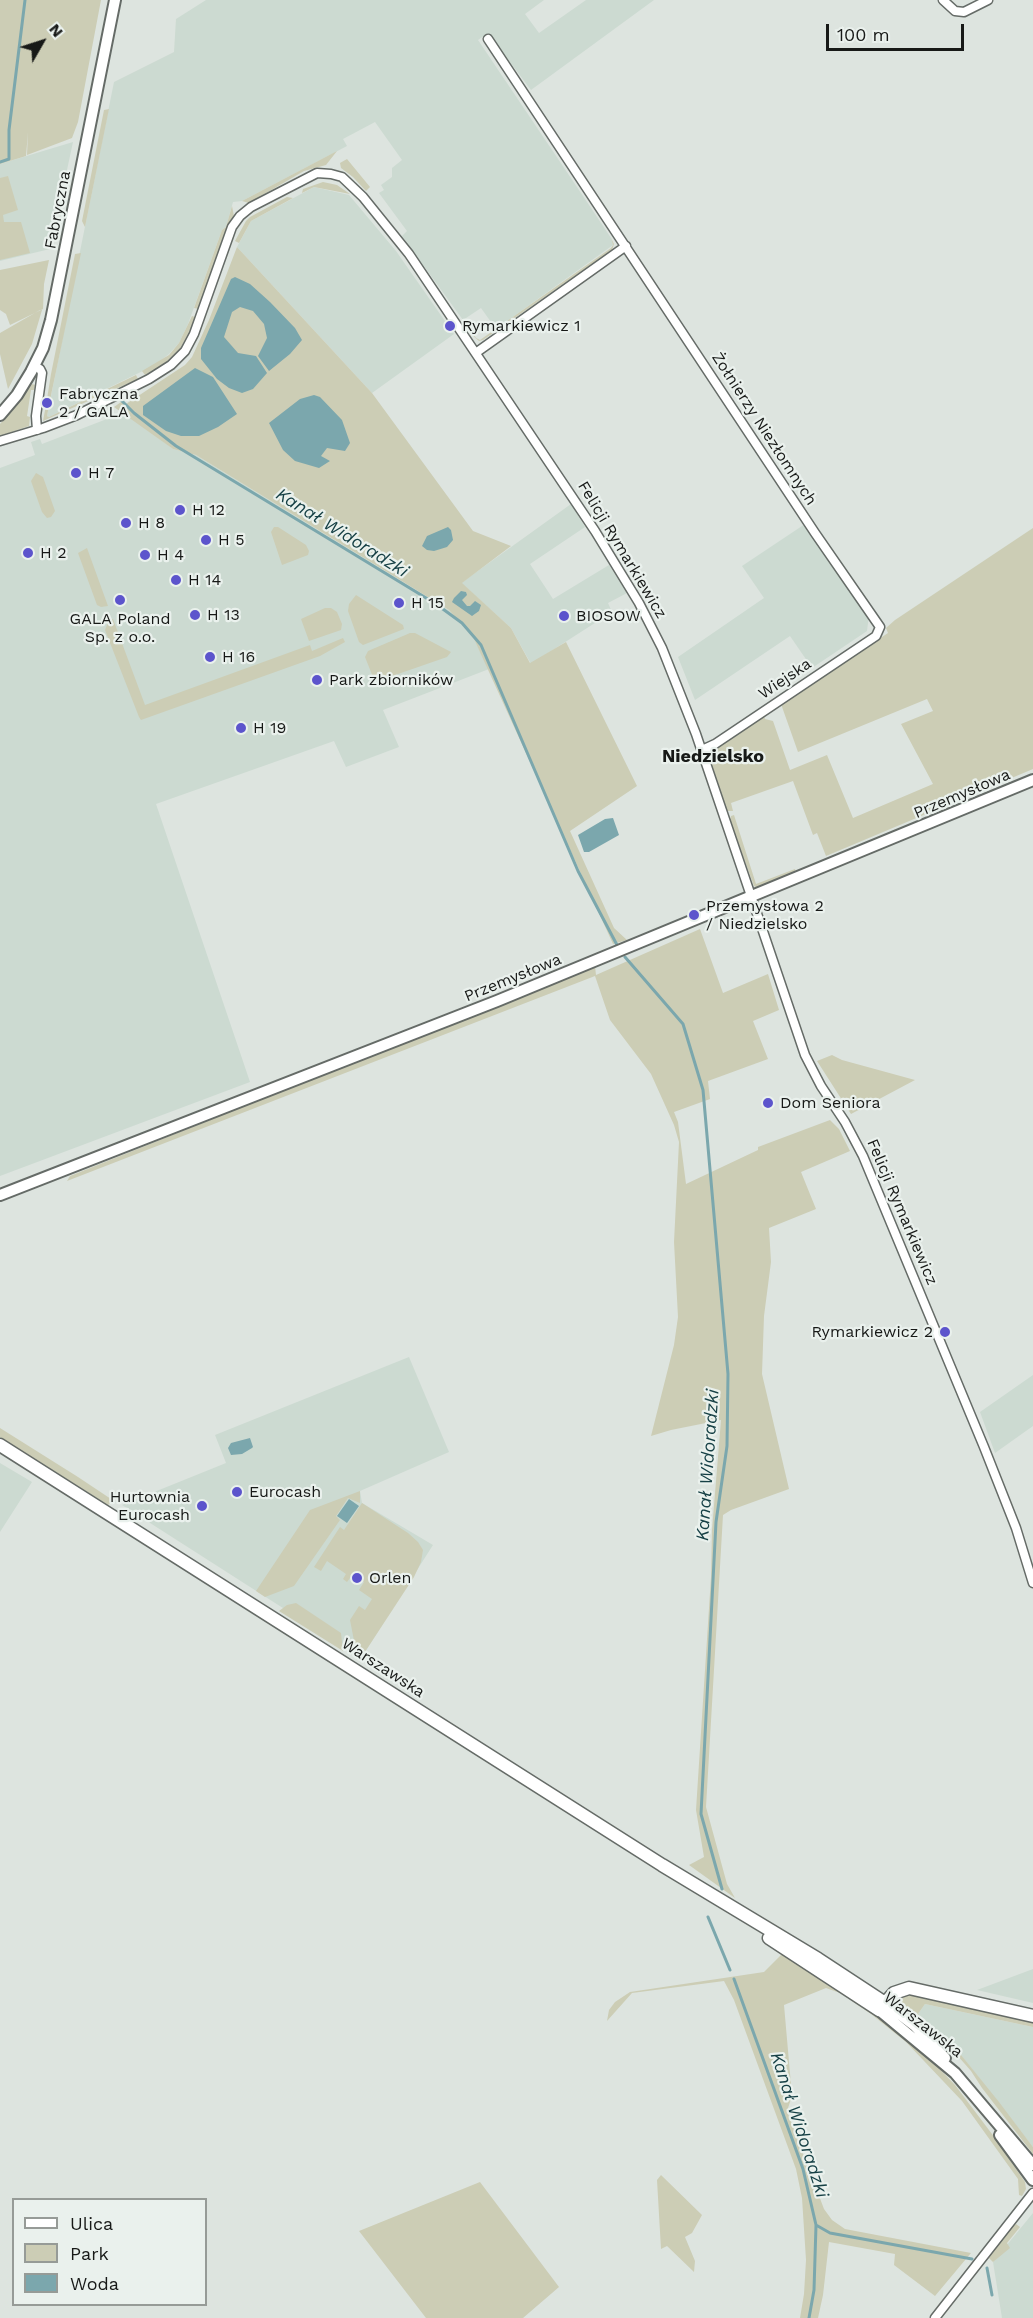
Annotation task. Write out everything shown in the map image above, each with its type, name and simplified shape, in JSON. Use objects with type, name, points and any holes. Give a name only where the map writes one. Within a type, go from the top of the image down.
[{"type":"main road","name":"Warszawska","points":[[0,1445],[748,1919],[784,1949],[882,2007]]},
{"type":"main road","points":[[882,2007],[898,1991],[909,1988],[1033,2016]]},
{"type":"street","name":"Fabryczna","points":[[0,415],[17,395],[34,366],[51,320],[116,0]]},
{"type":"street","points":[[943,0],[955,11],[964,12],[988,0]]},
{"type":"street","name":"Żołnierzy Niezłomnych","points":[[488,39],[815,533],[880,627]]},
{"type":"street","name":"Felicji Rymarkiewicz","points":[[0,441],[37,430],[103,402],[171,365],[185,351],[194,334],[228,236],[236,222],[257,202],[317,173],[342,177],[363,197],[409,254],[477,352],[595,531],[639,603],[675,679],[702,750],[805,1055],[863,1156],[995,1474],[1016,1528],[1033,1583]]},
{"type":"street","points":[[477,352],[626,246]]},
{"type":"street","points":[[34,366],[42,373],[36,416],[37,430]]},
{"type":"street","name":"Wiejska","points":[[702,750],[876,636],[880,627]]},
{"type":"street","name":"Przemysłowa","points":[[0,1195],[497,1002],[1033,780]]},
{"type":"street","name":"Warszawska","points":[[882,2007],[956,2073],[987,2111]]},
{"type":"street","points":[[987,2111],[1033,2165]]},
{"type":"street","points":[[987,2111],[999,2133],[1033,2180]]},
{"type":"street","points":[[935,2318],[1033,2193]]},
{"type":"shaded area","points":[[206,0],[544,0],[525,14],[539,33],[586,0],[654,0],[531,90],[488,33],[478,40],[611,238],[613,245],[496,329],[481,308],[463,320],[402,236],[407,231],[379,193],[384,190],[381,185],[392,177],[392,168],[402,160],[375,122],[343,139],[347,146],[242,201],[233,202],[226,227],[222,230],[188,324],[179,343],[169,354],[155,365],[47,416],[114,82],[174,52],[176,19]]},
{"type":"shaded area","points":[[73,142],[50,249],[0,261],[0,164]]},
{"type":"shaded area","points":[[314,187],[349,195],[396,251],[454,334],[372,393],[237,247],[251,221]]},
{"type":"shaded area","points":[[125,412],[173,449],[196,455],[449,610],[474,639],[489,669],[383,710],[399,747],[346,767],[334,741],[156,804],[250,1082],[0,1176],[0,468],[35,455],[31,442],[40,439],[42,444]]},
{"type":"shaded area","points":[[571,504],[585,527],[530,564],[553,599],[609,565],[627,593],[608,603],[612,612],[531,664],[511,628],[461,583]]},
{"type":"shaded area","points":[[805,524],[869,615],[867,631],[812,668],[790,636],[695,700],[678,657],[764,598],[742,566]]},
{"type":"shaded area","points":[[409,1357],[449,1452],[360,1491],[362,1503],[433,1545],[361,1658],[122,1505],[226,1463],[215,1435]]},
{"type":"shaded area","points":[[1033,1375],[1033,1426],[995,1453],[980,1412]]},
{"type":"shaded area","points":[[0,1463],[32,1482],[0,1532]]},
{"type":"shaded area","points":[[1033,1969],[1033,2003],[977,1990]]},
{"type":"shaded area","points":[[925,2004],[1033,2027],[1033,2147],[953,2045],[918,2014]]},
{"type":"shaded area","points":[[1033,2213],[1033,2318],[1002,2318],[993,2262]]},
{"type":"green space","points":[[0,0],[101,0],[78,122],[72,138],[27,155],[28,132],[26,156],[0,164]]},
{"type":"green space","points":[[109,109],[85,227],[82,221],[104,110]]},
{"type":"green space","points":[[337,151],[326,165],[304,171],[249,203],[242,201]]},
{"type":"green space","points":[[347,159],[370,187],[366,191],[341,168],[340,163]]},
{"type":"green space","points":[[8,176],[18,210],[3,215],[4,222],[21,222],[30,253],[0,260],[0,178]]},
{"type":"green space","points":[[323,182],[337,185],[350,194],[314,187],[302,193],[303,189]]},
{"type":"green space","points":[[287,197],[293,198],[251,221],[239,243],[235,241],[250,217]]},
{"type":"green space","points":[[232,206],[234,216],[224,236],[199,309],[194,308],[222,230],[226,227]]},
{"type":"green space","points":[[611,238],[614,244],[612,250],[483,340],[479,341],[472,335],[470,336],[470,330],[480,340],[611,248],[613,245]]},
{"type":"green space","points":[[237,247],[372,393],[473,531],[511,546],[462,583],[511,628],[530,663],[566,642],[637,786],[570,831],[614,928],[627,940],[613,944],[474,639],[449,610],[196,455],[173,449],[114,407],[121,402],[126,404],[185,365],[192,357]]},
{"type":"green space","points":[[81,253],[50,400],[47,399],[51,374],[75,254]]},
{"type":"green space","points":[[49,260],[44,284],[43,309],[10,325],[6,314],[0,310],[0,270]]},
{"type":"green space","points":[[42,310],[32,344],[8,389],[0,354],[0,333]]},
{"type":"green space","points":[[192,316],[195,317],[193,324],[180,349],[165,363],[145,375],[142,371],[169,355],[179,343]]},
{"type":"green space","points":[[136,375],[138,379],[43,421],[46,405],[49,406],[47,416],[49,417]]},
{"type":"green space","points":[[32,384],[35,385],[34,390],[31,390],[27,416],[30,417],[29,426],[0,436],[0,424]]},
{"type":"green space","points":[[36,473],[43,477],[55,511],[51,517],[47,518],[42,512],[31,481]]},
{"type":"green space","points":[[274,527],[278,527],[306,545],[308,555],[282,565],[271,532]]},
{"type":"green space","points":[[1033,528],[1033,769],[826,856],[817,833],[813,835],[793,781],[731,803],[733,811],[727,811],[711,766],[711,756],[717,748],[764,716],[765,719],[773,721],[790,770],[827,755],[853,818],[933,784],[901,724],[933,711],[927,699],[798,752],[781,704],[888,633],[886,628],[895,620]]},
{"type":"green space","points":[[87,548],[108,606],[97,605],[78,553]]},
{"type":"green space","points":[[356,595],[403,625],[404,629],[363,645],[359,642],[348,611],[349,604]]},
{"type":"green space","points":[[325,608],[331,608],[337,612],[342,624],[341,630],[309,641],[301,619]]},
{"type":"green space","points":[[113,619],[145,705],[310,645],[312,651],[343,638],[345,642],[320,656],[141,720],[105,630],[109,620]]},
{"type":"green space","points":[[415,633],[451,652],[447,657],[375,682],[365,657],[368,651]]},
{"type":"green space","points":[[734,815],[756,884],[795,869],[796,875],[758,888],[754,886],[730,821],[731,816]]},
{"type":"green space","points":[[700,929],[723,993],[768,974],[779,1010],[753,1021],[768,1059],[708,1081],[710,1099],[674,1112],[678,1122],[686,1184],[758,1150],[758,1147],[830,1120],[839,1129],[850,1151],[801,1172],[816,1209],[769,1228],[771,1262],[764,1316],[762,1374],[789,1489],[723,1515],[706,1807],[727,1884],[735,1898],[689,1865],[704,1857],[696,1810],[712,1530],[721,1420],[651,1436],[674,1345],[678,1317],[674,1242],[679,1142],[674,1125],[651,1074],[610,1020],[595,976],[67,1181],[70,1176],[595,966],[596,975]]},
{"type":"green space","points":[[832,1055],[842,1060],[915,1080],[851,1114],[817,1061]]},
{"type":"green space","points":[[0,1428],[114,1501],[108,1505],[0,1437]]},
{"type":"green space","points":[[360,1491],[360,1503],[348,1498],[336,1516],[340,1520],[294,1586],[265,1597],[256,1591],[310,1510]]},
{"type":"green space","points":[[362,1503],[408,1533],[423,1550],[421,1562],[414,1577],[361,1658],[357,1656],[350,1620],[359,1606],[365,1610],[372,1599],[359,1590],[364,1582],[356,1577],[354,1580],[350,1578],[347,1582],[343,1579],[346,1574],[327,1561],[321,1571],[314,1567],[340,1527],[344,1530]]},
{"type":"green space","points":[[296,1603],[341,1633],[343,1651],[279,1611],[287,1605]]},
{"type":"green space","points":[[784,1952],[880,2019],[928,2057],[955,2085],[1025,2182],[1026,2189],[1022,2196],[1019,2195],[1018,2179],[962,2101],[906,2042],[871,2014],[840,1993],[826,1988],[784,2005],[792,2096],[787,2111],[824,2209],[832,2220],[845,2229],[971,2253],[935,2296],[894,2265],[895,2254],[829,2242],[818,2318],[800,2318],[806,2260],[802,2198],[796,2169],[734,2000],[724,1981],[632,1993],[607,2021],[609,2010],[615,2002],[630,1992],[764,1972]]},
{"type":"green space","points":[[910,1994],[1033,2021],[1033,2027],[925,2004],[918,2014],[931,2026],[925,2030],[902,2009],[900,2004],[903,1997]]},
{"type":"green space","points":[[936,2030],[953,2045],[999,2102],[1033,2147],[1033,2154],[971,2071],[950,2047],[934,2035]]},
{"type":"green space","points":[[661,2175],[702,2215],[692,2233],[685,2237],[695,2261],[694,2272],[667,2246],[661,2249],[657,2180]]},
{"type":"green space","points":[[480,2182],[559,2287],[523,2318],[426,2318],[359,2231]]},
{"type":"green space","points":[[1016,2224],[1020,2227],[1007,2243],[1010,2248],[993,2262],[988,2257]]},
{"type":"water","points":[[235,277],[250,284],[270,302],[295,328],[302,340],[290,354],[269,371],[258,356],[267,338],[264,324],[253,311],[240,307],[232,312],[224,337],[238,353],[256,356],[267,373],[253,389],[242,393],[229,388],[217,379],[201,359],[201,348],[231,279]]},
{"type":"water","points":[[195,368],[213,377],[237,414],[199,436],[181,436],[166,431],[143,415],[143,406]]},
{"type":"water","points":[[314,395],[320,397],[342,420],[350,443],[345,451],[327,448],[321,456],[330,461],[319,468],[295,461],[283,450],[269,423],[300,399]]},
{"type":"water","points":[[448,527],[453,540],[447,547],[434,551],[422,546],[427,536]]},
{"type":"water","points":[[461,591],[466,592],[467,595],[462,600],[467,606],[475,601],[481,605],[479,611],[472,616],[452,602]]},
{"type":"water","points":[[613,818],[619,835],[589,852],[584,852],[578,835],[605,819]]},
{"type":"water","points":[[250,1438],[252,1448],[242,1454],[231,1455],[228,1448],[231,1443]]},
{"type":"water","points":[[349,1499],[359,1506],[347,1523],[337,1516]]},
{"type":"waterway","name":"Kanał Widoradzki","points":[[0,162],[9,159],[9,130],[25,0]]},
{"type":"waterway","name":"Kanał Widoradzki","points":[[122,401],[176,446],[436,604],[462,623],[481,645],[578,871],[617,945]]},
{"type":"waterway","name":"Kanał Widoradzki","points":[[625,957],[683,1024],[703,1090],[728,1374],[727,1446],[716,1522],[701,1814],[722,1889]]},
{"type":"waterway","name":"Kanał Widoradzki","points":[[708,1917],[730,1970]]},
{"type":"waterway","name":"Kanał Widoradzki","points":[[734,1979],[803,2169],[816,2225],[814,2290],[809,2318]]},
{"type":"waterway","points":[[816,2225],[830,2233],[972,2259]]},
{"type":"waterway","points":[[987,2268],[992,2295]]},
{"type":"place","name":"Rymarkiewicz 1","points":[[450,326]]},
{"type":"place","name":"Fabryczna 2 / GALA","points":[[47,403]]},
{"type":"place","name":"H 7","points":[[76,473]]},
{"type":"place","name":"H 12","points":[[180,510]]},
{"type":"place","name":"H 8","points":[[126,523]]},
{"type":"place","name":"H 5","points":[[206,540]]},
{"type":"place","name":"H 2","points":[[28,553]]},
{"type":"place","name":"H 4","points":[[145,555]]},
{"type":"place","name":"H 14","points":[[176,580]]},
{"type":"place","name":"GALA Poland Sp. z o.o.","points":[[120,600]]},
{"type":"place","name":"H 15","points":[[399,603]]},
{"type":"place","name":"H 13","points":[[195,615]]},
{"type":"place","name":"BIOSOW","points":[[564,616]]},
{"type":"place","name":"H 16","points":[[210,657]]},
{"type":"place","name":"Park zbiorników","points":[[317,680]]},
{"type":"place","name":"H 19","points":[[241,728]]},
{"type":"place","name":"Przemysłowa 2 / Niedzielsko","points":[[694,915]]},
{"type":"place","name":"Dom Seniora","points":[[768,1103]]},
{"type":"place","name":"Rymarkiewicz 2","points":[[945,1332]]},
{"type":"place","name":"Eurocash","points":[[237,1492]]},
{"type":"place","name":"Hurtownia Eurocash","points":[[202,1506]]},
{"type":"place","name":"Orlen","points":[[357,1578]]},
{"type":"district","name":"Niedzielsko","points":[[713,757]]}]
